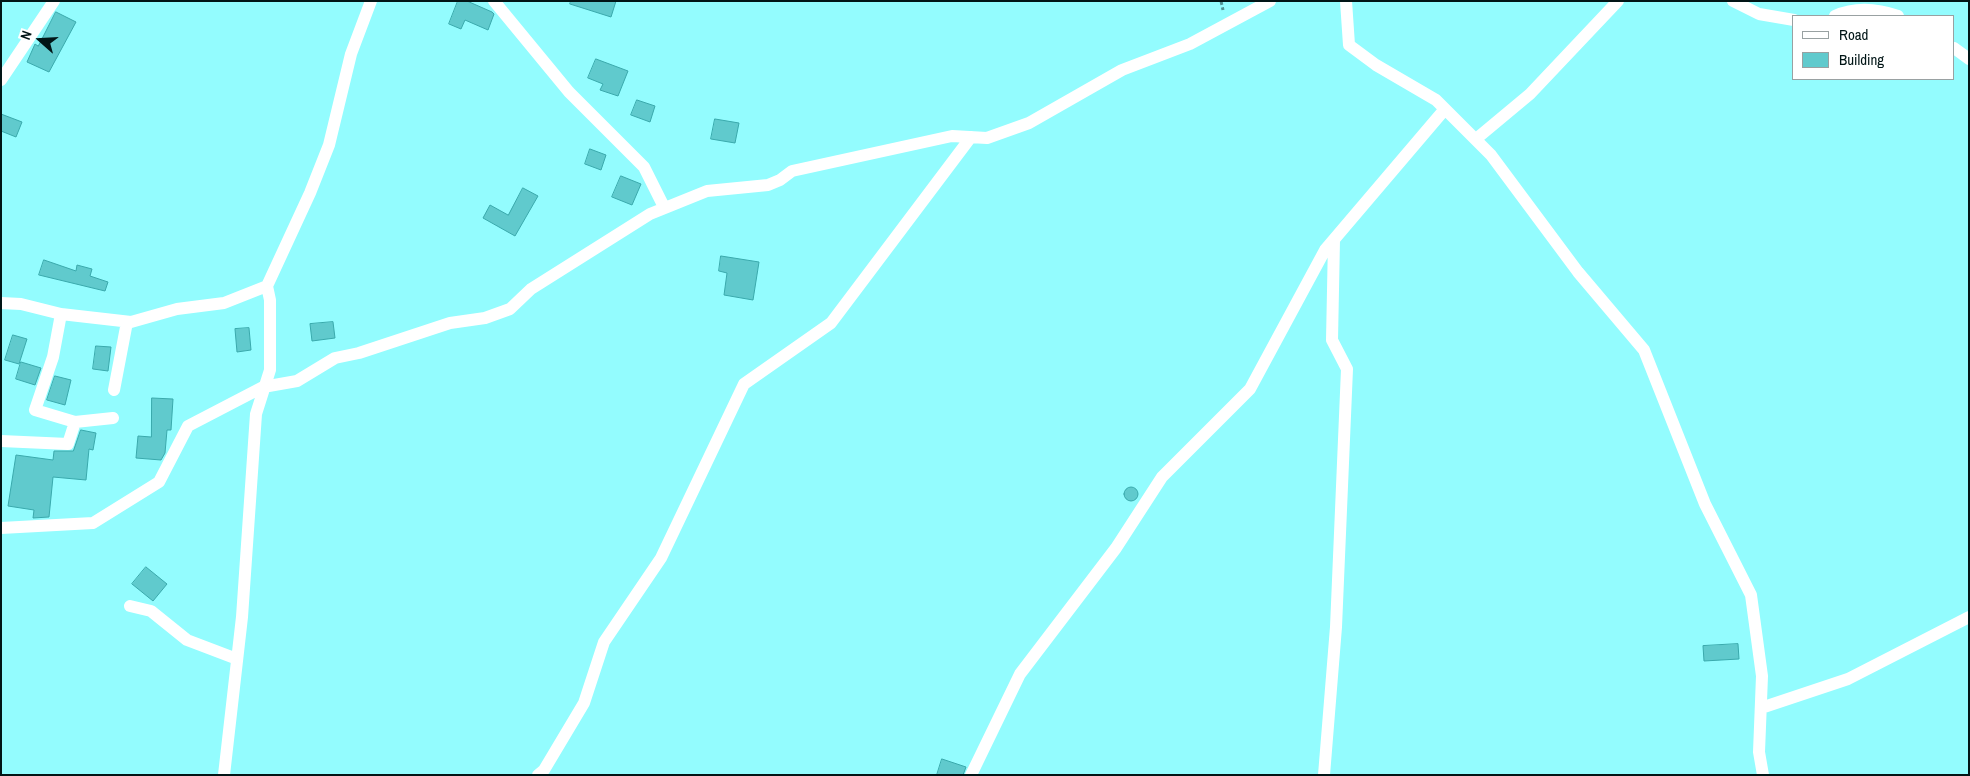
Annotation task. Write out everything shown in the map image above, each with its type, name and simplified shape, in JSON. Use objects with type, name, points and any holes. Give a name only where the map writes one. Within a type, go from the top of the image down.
[{"type":"street","points":[[1,80],[54,1]]},
{"type":"street","points":[[224,775],[238,659],[256,414],[263,387],[270,370],[270,300],[267,286],[310,193],[329,145],[350,54],[371,1]]},
{"type":"street","points":[[494,1],[570,92],[644,167],[664,207]]},
{"type":"street","points":[[1,528],[93,522],[159,482],[188,426],[263,387],[297,381],[335,358],[359,353],[450,323],[485,318],[510,309],[531,289],[664,207],[707,191],[768,185],[780,180],[792,171],[871,152],[952,136],[986,138],[1029,123],[1122,70],[1190,44],[1270,1]]},
{"type":"street","points":[[1346,1],[1349,45],[1376,65],[1436,100],[1476,139],[1491,155],[1578,272],[1644,350],[1705,504],[1752,596],[1762,676],[1759,752],[1763,775]]},
{"type":"street","points":[[1476,139],[1530,94],[1618,1]]},
{"type":"street","points":[[1733,1],[1759,14],[1792,20]]},
{"type":"street","points":[[1838,15],[1845,12],[1864,10],[1892,15]]},
{"type":"street","points":[[1955,49],[1969,59]]},
{"type":"street","points":[[971,775],[1020,674],[1116,548],[1162,477],[1250,389],[1325,250],[1446,109]]},
{"type":"street","points":[[538,775],[544,770],[584,703],[604,642],[661,558],[744,384],[831,323],[971,137]]},
{"type":"street","points":[[1324,775],[1336,628],[1347,369],[1332,340],[1334,240]]},
{"type":"street","points":[[1,303],[21,304],[61,314],[127,322],[146,319],[177,309],[224,303],[267,286]]},
{"type":"street","points":[[61,314],[53,357],[35,410],[75,422],[113,418]]},
{"type":"street","points":[[114,390],[127,322]]},
{"type":"street","points":[[1,440],[68,444],[75,422]]},
{"type":"street","points":[[130,606],[150,611],[187,640],[238,659]]},
{"type":"street","points":[[1761,708],[1848,679],[1969,617]]},
{"type":"building","points":[[458,1],[467,1],[492,12],[494,14],[488,30],[465,20],[461,29],[449,24]]},
{"type":"building","points":[[571,1],[616,1],[611,17],[570,4]]},
{"type":"building","points":[[56,12],[76,22],[49,72],[27,62],[35,44],[38,46]]},
{"type":"building","points":[[596,59],[628,71],[618,96],[600,90],[603,84],[588,78]]},
{"type":"building","points":[[637,100],[655,106],[650,122],[631,115]]},
{"type":"building","points":[[1,114],[22,122],[16,137],[1,131]]},
{"type":"building","points":[[715,119],[739,123],[735,143],[711,139]]},
{"type":"building","points":[[590,149],[606,155],[601,170],[585,164]]},
{"type":"building","points":[[621,176],[641,184],[632,205],[612,197]]},
{"type":"building","points":[[523,188],[538,196],[515,236],[483,218],[490,205],[508,215]]},
{"type":"building","points":[[721,256],[759,262],[753,300],[724,295],[727,273],[719,271]]},
{"type":"building","points":[[44,260],[76,271],[77,265],[92,269],[90,276],[108,282],[105,291],[39,275]]},
{"type":"building","points":[[333,322],[335,338],[312,341],[310,324]]},
{"type":"building","points":[[249,328],[251,350],[237,352],[235,329]]},
{"type":"building","points":[[13,335],[27,339],[19,364],[5,360]]},
{"type":"building","points":[[96,346],[111,347],[108,371],[93,369]]},
{"type":"building","points":[[21,362],[41,368],[35,385],[16,379]]},
{"type":"building","points":[[55,376],[71,380],[65,405],[47,400]]},
{"type":"building","points":[[152,398],[173,399],[171,430],[167,430],[165,453],[161,460],[136,458],[138,436],[151,437]]},
{"type":"building","points":[[81,430],[96,433],[93,450],[89,449],[86,480],[53,477],[49,517],[33,518],[34,510],[8,506],[16,455],[53,460],[54,451],[73,451]]},
{"type":"building","points":[[1131,487],[1136,489],[1138,494],[1136,499],[1131,501],[1126,499],[1124,494],[1126,489]]},
{"type":"building","points":[[146,567],[167,584],[153,601],[132,584]]},
{"type":"building","points":[[1738,644],[1739,659],[1704,661],[1703,646]]},
{"type":"building","points":[[942,759],[966,767],[963,775],[937,775]]}]
